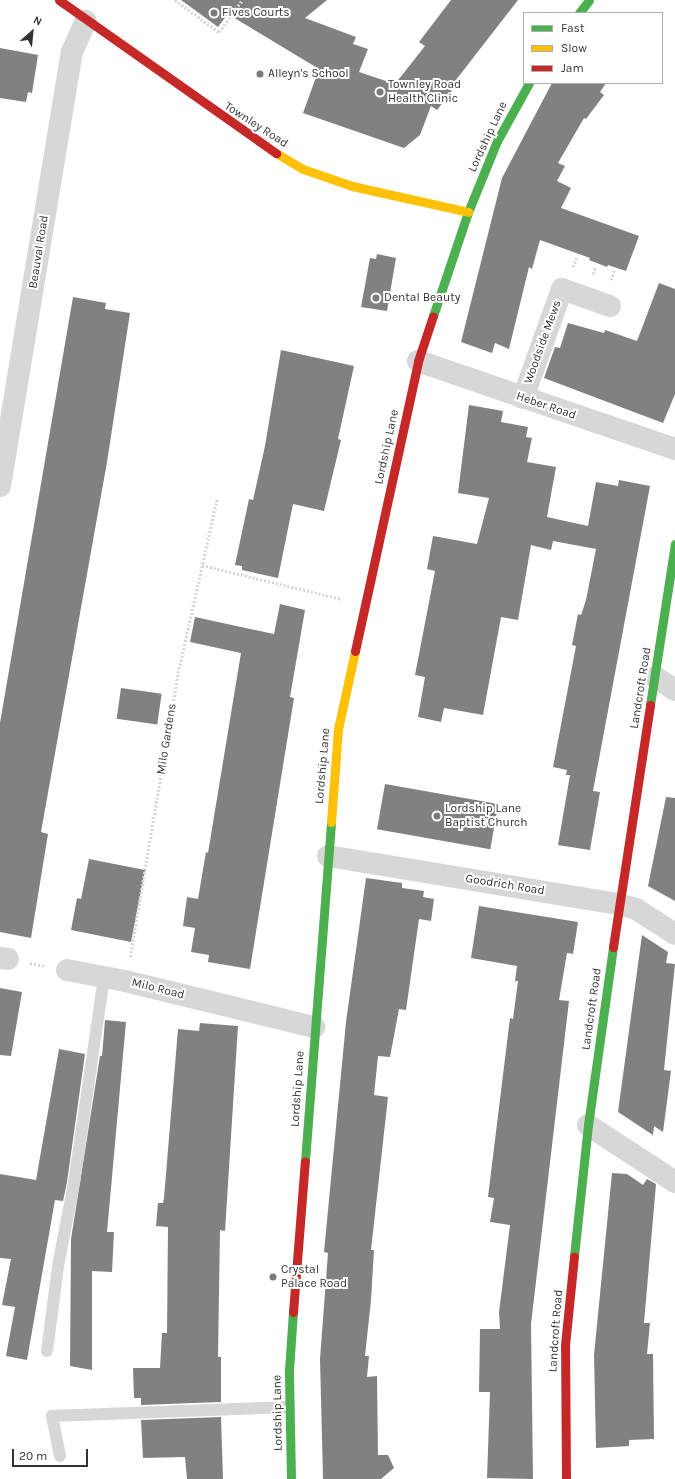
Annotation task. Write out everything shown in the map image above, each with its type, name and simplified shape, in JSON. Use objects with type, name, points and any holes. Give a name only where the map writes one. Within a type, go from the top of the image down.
[{"type":"main road","name":"Townley Road","points":[[59,0],[86,21],[257,142],[303,169],[352,186],[468,212]]},
{"type":"main road","points":[[580,12],[589,0]]},
{"type":"main road","name":"Lordship Lane","points":[[291,1479],[289,1370],[314,1027],[338,729],[418,361],[468,212],[497,142],[528,84]]},
{"type":"main road","name":"Landcroft Road","points":[[566,1479],[565,1345],[588,1125],[619,904],[675,544]]},
{"type":"street","name":"Beauval Road","points":[[0,486],[72,52],[86,21]]},
{"type":"street","name":"Woodside Mews","points":[[523,398],[562,289],[610,306]]},
{"type":"street","name":"Heber Road","points":[[418,361],[675,449]]},
{"type":"street","points":[[655,677],[675,690]]},
{"type":"street","name":"Goodrich Road","points":[[328,856],[619,904],[636,909],[675,934]]},
{"type":"street","name":"Milo Road","points":[[67,970],[125,981],[314,1027]]},
{"type":"street","points":[[588,1125],[675,1182]]},
{"type":"lane","points":[[48,1351],[58,1266],[74,1183],[104,977]]},
{"type":"lane","points":[[60,1456],[52,1416],[289,1407]]},
{"type":"path","points":[[175,0],[219,32],[242,0]]},
{"type":"path","name":"Milo Gardens","points":[[125,981],[147,869],[178,674],[217,499]]},
{"type":"path","points":[[202,565],[365,605]]},
{"type":"path","points":[[4,959],[67,970]]},
{"type":"building","points":[[181,0],[327,0],[305,18],[356,37],[353,44],[368,49],[359,72],[395,84],[425,46],[419,42],[451,0],[518,0],[449,89],[452,91],[437,110],[431,106],[420,135],[404,148],[303,113],[319,69],[228,14],[218,27]]},
{"type":"building","points":[[0,48],[38,55],[32,93],[28,92],[26,102],[0,98]]},
{"type":"building","points":[[551,84],[605,84],[600,92],[604,95],[586,119],[584,118],[558,163],[565,166],[557,181],[571,188],[561,208],[639,236],[626,271],[608,265],[607,267],[589,260],[590,258],[540,240],[532,269],[529,267],[509,349],[495,343],[492,353],[461,342],[502,178]]},
{"type":"building","name":"Dental Beauty","points":[[377,254],[396,258],[387,311],[361,307],[370,258],[376,259]]},
{"type":"building","points":[[659,283],[675,289],[675,394],[663,423],[544,378],[555,347],[560,348],[568,323],[604,333],[605,330],[637,341]]},
{"type":"building","points":[[73,297],[106,303],[105,309],[130,313],[107,462],[41,832],[48,834],[31,938],[0,932],[0,723]]},
{"type":"building","points":[[281,350],[354,366],[338,439],[341,440],[324,511],[293,504],[278,578],[242,570],[242,566],[235,565],[249,499],[253,500],[265,446]]},
{"type":"building","points":[[469,405],[503,411],[501,422],[528,427],[526,437],[532,438],[527,462],[556,467],[547,517],[588,526],[596,482],[618,486],[619,480],[650,486],[593,791],[600,792],[590,850],[558,845],[570,775],[566,775],[567,770],[553,767],[576,646],[572,645],[578,614],[581,615],[586,600],[596,549],[553,541],[551,550],[531,545],[518,620],[501,617],[483,715],[444,708],[441,722],[418,717],[425,677],[415,675],[435,571],[427,569],[433,536],[477,544],[489,498],[458,493]]},
{"type":"building","points":[[280,604],[305,610],[290,697],[294,698],[250,969],[208,962],[209,955],[191,952],[195,928],[183,926],[187,897],[198,899],[206,852],[208,853],[241,653],[190,642],[195,617],[274,634]]},
{"type":"building","points":[[121,688],[162,694],[157,724],[117,719]]},
{"type":"building","name":"Lordship Lane Baptist Church","points":[[385,784],[498,804],[490,849],[377,829]]},
{"type":"building","points":[[666,797],[675,798],[675,901],[648,886]]},
{"type":"building","points":[[89,859],[145,870],[131,942],[71,930],[77,898],[81,899]]},
{"type":"building","points":[[366,878],[402,883],[402,888],[424,891],[423,897],[434,899],[431,921],[419,919],[406,1010],[399,1009],[390,1057],[378,1056],[374,1095],[388,1097],[371,1250],[374,1250],[371,1300],[365,1356],[369,1356],[367,1377],[377,1376],[378,1455],[388,1455],[394,1468],[381,1479],[323,1479],[320,1359],[328,1253],[324,1252],[346,1022]]},
{"type":"building","points":[[479,906],[578,922],[573,954],[567,953],[559,1000],[569,1001],[531,1324],[533,1479],[487,1478],[490,1392],[479,1392],[480,1329],[500,1329],[499,1312],[510,1225],[490,1222],[494,1198],[488,1197],[510,1018],[513,1019],[518,981],[515,981],[517,966],[471,958]]},
{"type":"building","points":[[642,935],[668,952],[666,963],[675,964],[664,1070],[671,1071],[663,1132],[654,1126],[653,1135],[618,1112]]},
{"type":"building","points":[[0,988],[22,992],[11,1056],[0,1055]]},
{"type":"building","points":[[105,1020],[126,1022],[107,1232],[114,1232],[112,1272],[92,1271],[92,1370],[70,1366],[71,1239],[100,1056],[102,1056]]},
{"type":"building","points":[[200,1023],[238,1026],[225,1231],[220,1230],[218,1357],[221,1357],[221,1402],[141,1405],[141,1398],[134,1398],[133,1368],[160,1368],[162,1333],[167,1333],[168,1227],[156,1226],[158,1203],[163,1203],[164,1198],[178,1029],[199,1031]]},
{"type":"building","points":[[59,1049],[85,1054],[67,1182],[63,1201],[55,1200],[27,1360],[6,1356],[15,1307],[2,1305],[11,1259],[0,1258],[0,1174],[36,1180]]},
{"type":"building","points":[[612,1173],[627,1174],[643,1185],[647,1179],[656,1184],[644,1323],[650,1323],[647,1354],[653,1354],[654,1439],[629,1440],[629,1446],[596,1448],[594,1355]]},
{"type":"building","points":[[221,1417],[223,1479],[187,1479],[185,1457],[143,1458],[141,1420]]},
{"type":"traffic: fast","points":[[580,12],[589,0]]},
{"type":"traffic: fast","points":[[433,316],[468,212],[497,141],[528,84]]},
{"type":"traffic: fast","points":[[650,705],[675,544]]},
{"type":"traffic: fast","points":[[305,1161],[331,822]]},
{"type":"traffic: fast","points":[[574,1256],[588,1125],[613,947]]},
{"type":"traffic: fast","points":[[291,1479],[289,1370],[293,1312]]},
{"type":"traffic: slow","points":[[276,153],[303,169],[352,186],[468,212]]},
{"type":"traffic: slow","points":[[331,822],[338,729],[355,651]]},
{"type":"traffic: jam","points":[[59,0],[276,153]]},
{"type":"traffic: jam","points":[[355,651],[418,361],[433,316]]},
{"type":"traffic: jam","points":[[613,947],[650,705]]},
{"type":"traffic: jam","points":[[293,1312],[305,1161]]},
{"type":"traffic: jam","points":[[566,1479],[565,1345],[574,1256]]},
{"type":"place","name":"Fives Courts","points":[[214,13]]},
{"type":"place","name":"Alleyn's School","points":[[260,74]]},
{"type":"place","name":"Townley Road Health Clinic","points":[[380,92]]},
{"type":"place","name":"Dental Beauty","points":[[376,298]]},
{"type":"place","name":"Lordship Lane Baptist Church","points":[[437,816]]},
{"type":"place","name":"Crystal Palace Road","points":[[273,1277]]}]
